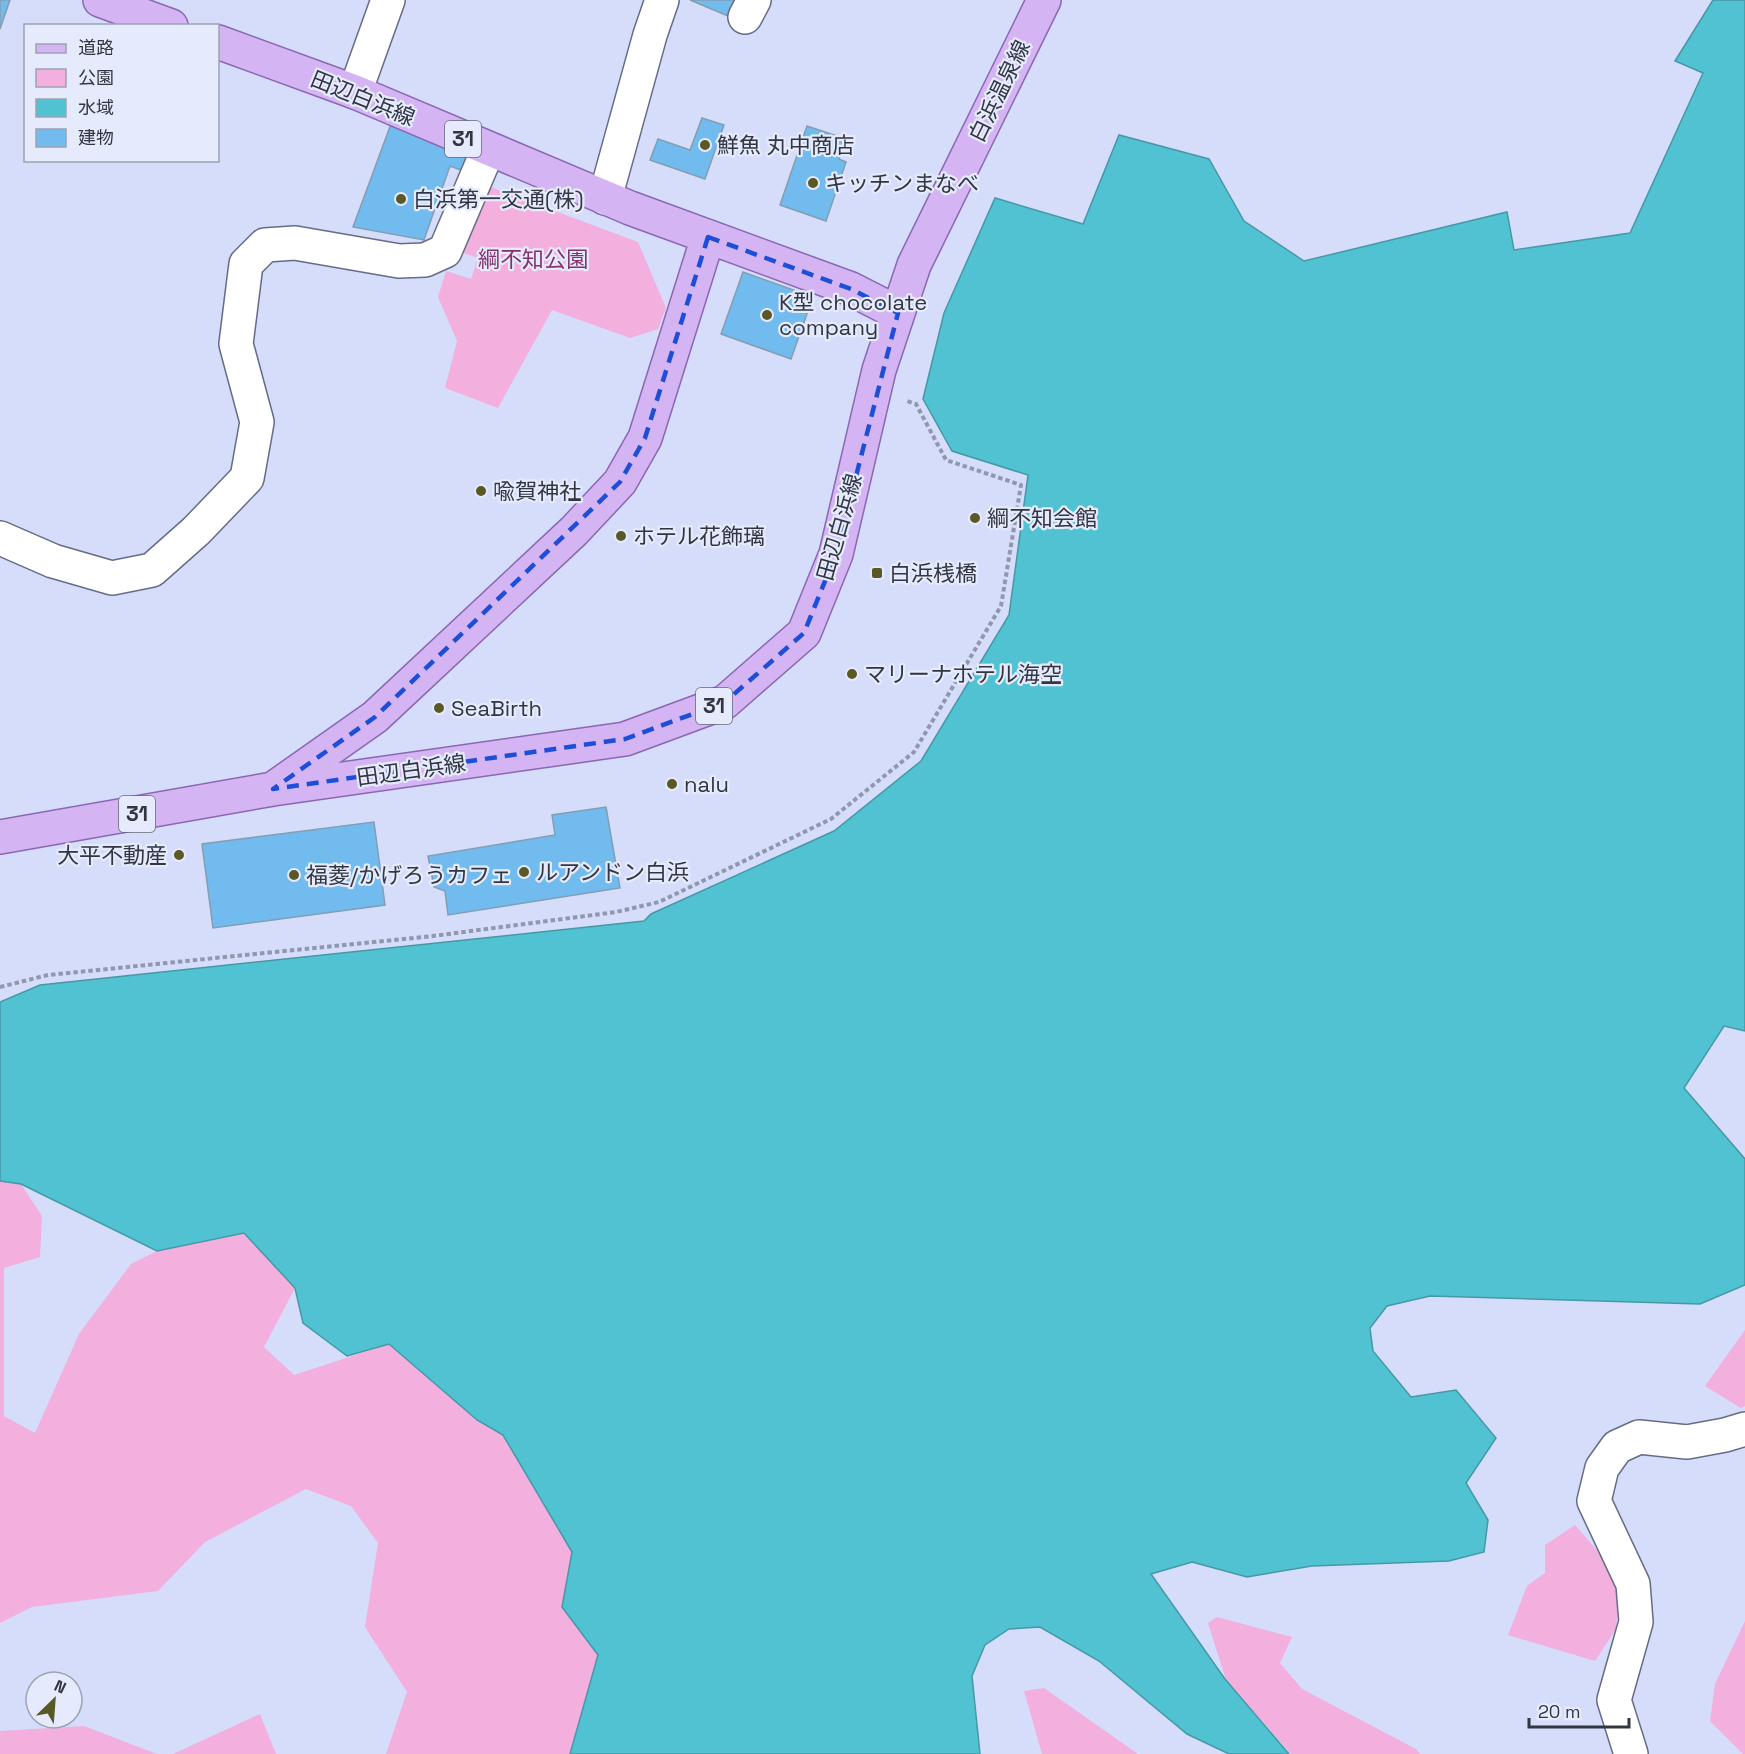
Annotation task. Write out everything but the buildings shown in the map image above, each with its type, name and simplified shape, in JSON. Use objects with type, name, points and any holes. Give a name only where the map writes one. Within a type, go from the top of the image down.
[{"type":"main road","points":[[100,0],[166,24]]},
{"type":"main road","name":"白浜温泉線","points":[[898,313],[914,265],[1044,0]]},
{"type":"main road","name":"田辺白浜線","points":[[0,837],[273,789],[625,739],[725,702],[804,633],[836,554],[874,391],[898,313],[851,289],[605,198],[355,92],[219,42]]},
{"type":"main road","name":"田辺白浜線","points":[[273,789],[375,717],[574,531],[620,482],[645,438],[708,237]]},
{"type":"street","points":[[355,92],[388,0]]},
{"type":"street","points":[[605,198],[650,35],[662,0]]},
{"type":"street","points":[[0,538],[54,561],[112,578],[152,570],[196,531],[247,478],[257,422],[236,344],[246,264],[265,245],[296,243],[399,261],[425,260],[445,251],[488,150]]},
{"type":"street","points":[[1631,1754],[1614,1700],[1636,1622],[1633,1584],[1594,1501],[1602,1468],[1617,1447],[1639,1437],[1687,1442],[1725,1436],[1745,1429]]},
{"type":"path","points":[[0,987],[48,975],[433,936],[616,912],[659,902],[831,819],[914,752],[1001,606],[1021,485],[946,460],[916,404],[874,391]]},
{"type":"highlighted area","points":[[708,237],[851,289],[898,313],[836,554],[804,633],[725,702],[625,739],[273,789],[375,717],[620,482],[645,438]]},
{"type":"green space","name":"綱不知公園","points":[[480,183],[638,242],[666,308],[658,329],[630,338],[552,310],[498,408],[445,388],[457,341],[438,297],[446,271],[471,279],[478,258],[455,250]]},
{"type":"green space","points":[[0,1181],[21,1184],[42,1216],[40,1257],[4,1268],[4,1416],[35,1433],[79,1334],[131,1264],[157,1251],[244,1232],[295,1288],[264,1347],[294,1375],[389,1344],[477,1420],[503,1435],[572,1552],[562,1607],[598,1655],[570,1754],[386,1754],[407,1692],[365,1627],[378,1543],[351,1506],[306,1489],[205,1542],[158,1591],[32,1607],[0,1623]]},
{"type":"green space","points":[[1745,1330],[1745,1406],[1741,1408],[1705,1386]]},
{"type":"green space","points":[[1575,1525],[1602,1556],[1619,1590],[1616,1629],[1595,1661],[1508,1635],[1527,1586],[1545,1573],[1545,1545]]},
{"type":"green space","points":[[1217,1617],[1292,1637],[1280,1663],[1302,1689],[1416,1749],[1420,1754],[1291,1754],[1226,1680],[1208,1623]]},
{"type":"green space","points":[[1745,1621],[1745,1754],[1743,1754],[1710,1721],[1715,1684]]},
{"type":"green space","points":[[1044,1688],[1138,1754],[1042,1754],[1024,1691]]},
{"type":"green space","points":[[260,1714],[276,1754],[173,1754]]},
{"type":"green space","points":[[84,1726],[157,1754],[0,1754],[0,1731],[84,1730]]},
{"type":"water","points":[[1713,0],[1745,0],[1745,1031],[1724,1026],[1684,1088],[1745,1159],[1745,1285],[1700,1304],[1430,1296],[1387,1306],[1370,1328],[1373,1351],[1411,1397],[1456,1390],[1496,1438],[1466,1483],[1488,1520],[1484,1552],[1449,1561],[1312,1566],[1247,1577],[1192,1562],[1151,1574],[1225,1679],[1289,1754],[1229,1754],[1187,1734],[1099,1661],[1040,1627],[1009,1629],[985,1645],[972,1676],[980,1754],[570,1754],[598,1655],[562,1607],[572,1552],[503,1435],[477,1420],[389,1344],[347,1356],[303,1323],[295,1288],[244,1233],[157,1251],[21,1184],[0,1181],[0,1002],[40,985],[644,921],[651,914],[834,831],[921,761],[1009,615],[1028,475],[952,451],[923,399],[944,313],[995,198],[1083,224],[1119,135],[1209,159],[1244,221],[1304,261],[1507,212],[1514,250],[1630,233],[1703,73],[1675,61]]},
{"type":"place","name":"鮮魚 丸中商店","points":[[705,145]]},
{"type":"place","name":"キッチンまなべ","points":[[813,183]]},
{"type":"place","name":"白浜第一交通(株)","points":[[401,199]]},
{"type":"place","name":"K型 chocolate company","points":[[767,315]]},
{"type":"place","name":"喩賀神社","points":[[481,491]]},
{"type":"place","name":"綱不知会館","points":[[975,518]]},
{"type":"place","name":"ホテル花飾璃","points":[[621,536]]},
{"type":"place","name":"白浜桟橋","points":[[877,573]]},
{"type":"place","name":"マリーナホテル海空","points":[[852,674]]},
{"type":"place","name":"SeaBirth","points":[[439,708]]},
{"type":"place","name":"nalu","points":[[672,784]]},
{"type":"place","name":"大平不動産","points":[[179,855]]},
{"type":"place","name":"ルアンドン白浜","points":[[524,872]]},
{"type":"place","name":"福菱/かげろうカフェ","points":[[294,875]]}]
